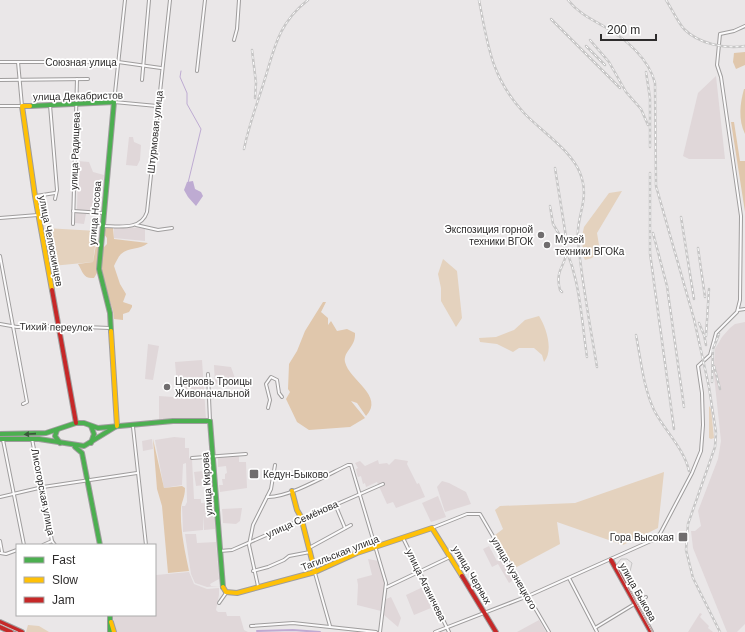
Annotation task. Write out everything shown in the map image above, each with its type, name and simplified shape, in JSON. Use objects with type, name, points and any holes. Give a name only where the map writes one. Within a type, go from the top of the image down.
[{"type":"main road","name":"улица Декабристов","points":[[22,106],[76,105],[114,102]]},
{"type":"main road","name":"улица Носова","points":[[114,102],[103,213],[99,272],[109,307],[112,328],[116,427]]},
{"type":"main road","name":"улица Челюскинцев","points":[[22,106],[34,196],[76,423]]},
{"type":"main road","points":[[0,434],[39,434],[52,432],[59,428],[76,423],[84,423],[98,428],[133,426],[173,421],[210,421]]},
{"type":"main road","name":"улица Кирова","points":[[210,421],[214,457],[222,586],[226,592]]},
{"type":"main road","points":[[91,426],[94,434],[89,444],[83,451],[100,544]]},
{"type":"main road","points":[[1,439],[32,439],[71,445],[89,444],[116,427]]},
{"type":"main road","points":[[59,428],[55,436],[60,443]]},
{"type":"main road","points":[[71,445],[80,450],[85,464]]},
{"type":"main road","points":[[292,491],[297,510],[302,520],[315,572]]},
{"type":"main road","name":"Тагильская улица","points":[[226,592],[234,594],[315,572],[348,557],[432,528]]},
{"type":"main road","name":"улица Черных","points":[[432,528],[451,556],[496,632]]},
{"type":"main road","name":"улица Быкова","points":[[611,560],[650,632]]},
{"type":"main road","points":[[110,617],[111,632]]},
{"type":"main road","points":[[0,622],[22,632]]},
{"type":"main road","points":[[0,627],[11,632]]},
{"type":"street","name":"улица Носова","points":[[114,102],[125,0]]},
{"type":"street","points":[[142,80],[149,0]]},
{"type":"street","name":"Штурмовая улица","points":[[135,225],[142,221],[147,212],[161,68],[170,0]]},
{"type":"street","points":[[198,71],[205,0]]},
{"type":"street","points":[[234,40],[237,29],[239,0]]},
{"type":"street","points":[[435,632],[528,596],[611,560],[658,537],[692,473],[701,451],[703,425],[702,393],[698,366],[710,355],[716,333],[738,310],[741,290],[741,216],[721,77],[717,65],[720,34],[734,31],[745,26]]},
{"type":"street","name":"Союзная улица","points":[[0,62],[118,62],[161,68]]},
{"type":"street","name":"улица Челюскинцев","points":[[18,62],[22,106]]},
{"type":"street","name":"улица Радищева","points":[[73,224],[77,79]]},
{"type":"street","points":[[0,80],[88,79]]},
{"type":"street","name":"улица Декабристов","points":[[114,102],[157,106]]},
{"type":"street","points":[[50,105],[57,190],[55,200]]},
{"type":"street","name":"улица Декабристов","points":[[0,106],[22,106]]},
{"type":"street","points":[[34,196],[55,194]]},
{"type":"street","points":[[73,211],[103,213]]},
{"type":"street","points":[[0,218],[38,215]]},
{"type":"street","points":[[102,226],[135,225],[158,230],[172,228]]},
{"type":"street","points":[[0,256],[27,402],[23,404]]},
{"type":"street","points":[[738,310],[745,309]]},
{"type":"street","name":"Тихий переулок","points":[[0,324],[12,326],[112,328]]},
{"type":"street","name":"улица Кирова","points":[[208,374],[210,421]]},
{"type":"street","points":[[268,408],[270,400],[266,384],[271,377],[276,379],[279,393],[282,397]]},
{"type":"street","points":[[133,426],[146,544]]},
{"type":"street","points":[[1,439],[24,544]]},
{"type":"street","name":"Лисогорская улица","points":[[32,439],[52,541],[54,544]]},
{"type":"street","points":[[192,458],[246,454]]},
{"type":"street","points":[[267,497],[277,497],[349,465],[352,467],[387,588],[380,632]]},
{"type":"street","points":[[258,588],[253,571],[250,542],[253,525],[271,490],[275,466]]},
{"type":"street","points":[[0,497],[41,488],[137,473]]},
{"type":"street","name":"улица Семёнова","points":[[220,551],[232,550],[383,484]]},
{"type":"street","points":[[335,504],[345,528]]},
{"type":"street","name":"Тагильская улица","points":[[432,528],[467,514],[480,514]]},
{"type":"street","name":"улица Кузнецкого","points":[[480,514],[549,632]]},
{"type":"street","points":[[253,571],[284,560],[289,556],[310,550],[324,542],[329,536],[351,525]]},
{"type":"street","name":"улица Аганичева","points":[[403,538],[449,632]]},
{"type":"street","points":[[0,541],[1,553],[6,554],[16,550]]},
{"type":"street","points":[[45,544],[52,541]]},
{"type":"street","points":[[387,588],[451,556]]},
{"type":"street","points":[[315,572],[330,626]]},
{"type":"street","points":[[569,578],[597,632]]},
{"type":"street","points":[[219,604],[226,592]]},
{"type":"street","points":[[595,628],[646,597]]},
{"type":"street","points":[[251,626],[293,623],[376,632]]},
{"type":"shaded area","points":[[745,52],[745,65],[736,69],[733,62],[734,53]]},
{"type":"shaded area","points":[[716,76],[725,159],[689,159],[683,156],[698,93]]},
{"type":"shaded area","points":[[744,89],[745,134],[741,123],[740,112]]},
{"type":"shaded area","points":[[731,122],[734,122],[740,161],[745,161],[745,212]]},
{"type":"shaded area","points":[[129,137],[133,137],[134,142],[141,145],[140,160],[137,166],[126,165]]},
{"type":"shaded area","points":[[78,161],[89,162],[93,172],[104,175],[103,185],[97,185],[95,203],[101,204],[100,212],[77,210]]},
{"type":"shaded area","points":[[193,181],[195,189],[201,192],[203,196],[196,206],[184,190],[187,182]]},
{"type":"shaded area","points":[[622,191],[597,233],[600,251],[592,258],[585,260],[583,256],[582,236],[584,227],[609,193]]},
{"type":"shaded area","points":[[76,212],[86,214],[84,224],[75,223]]},
{"type":"shaded area","points":[[114,227],[145,228],[145,241],[114,238]]},
{"type":"shaded area","points":[[45,228],[97,231],[93,262],[52,266]]},
{"type":"shaded area","points":[[106,228],[113,228],[114,239],[148,243],[142,247],[127,250],[121,254],[114,266],[120,284],[126,294],[123,302],[132,305],[129,312],[123,314],[123,320],[114,319],[101,272],[103,248],[107,244],[107,238],[103,233]]},
{"type":"shaded area","points":[[97,244],[99,245],[97,273],[94,278],[90,278],[85,276],[78,264],[93,262]]},
{"type":"shaded area","points":[[443,259],[457,271],[462,318],[456,327],[441,301],[441,288],[438,274]]},
{"type":"shaded area","points":[[323,302],[326,302],[321,312],[328,318],[328,325],[331,321],[337,331],[347,329],[355,333],[354,342],[346,355],[345,362],[348,369],[369,395],[371,409],[366,416],[357,403],[351,401],[365,418],[350,427],[309,430],[297,422],[286,399],[290,392],[288,389],[289,364],[297,351],[305,331]]},
{"type":"shaded area","points":[[539,316],[544,326],[549,345],[547,357],[544,362],[542,355],[534,348],[519,348],[513,352],[497,344],[480,342],[479,338],[496,337],[514,330],[525,320]]},
{"type":"shaded area","points":[[745,322],[745,624],[737,632],[727,632],[693,548],[691,531],[695,531],[701,526],[698,511],[718,459],[721,441],[713,366],[715,349],[722,337],[730,328],[735,324]]},
{"type":"shaded area","points":[[148,344],[159,346],[153,380],[145,379]]},
{"type":"shaded area","points":[[202,360],[206,419],[159,420],[159,396],[173,397],[179,387],[177,386],[175,362]]},
{"type":"shaded area","points":[[214,365],[231,367],[236,381],[215,384]]},
{"type":"shaded area","points":[[709,406],[711,409],[714,438],[711,439],[709,438]]},
{"type":"shaded area","points":[[174,437],[185,438],[185,448],[189,448],[189,458],[192,459],[194,499],[201,499],[201,503],[214,503],[215,529],[204,530],[203,514],[203,530],[183,532],[182,506],[185,506],[187,502],[186,463],[183,464],[182,485],[164,488],[155,440]]},
{"type":"shaded area","points":[[152,439],[153,449],[143,451],[142,441]]},
{"type":"shaded area","points":[[153,439],[164,488],[182,486],[185,488],[181,506],[181,525],[189,571],[168,573],[162,506],[157,489]]},
{"type":"shaded area","points":[[239,456],[239,462],[246,462],[247,488],[220,492],[219,485],[223,485],[222,479],[225,479],[225,474],[227,473],[226,466],[218,467],[218,457]]},
{"type":"shaded area","points":[[395,459],[408,461],[407,464],[417,484],[419,483],[425,497],[396,508],[393,502],[387,504],[377,482],[366,487],[365,483],[363,484],[361,476],[358,477],[356,469],[358,468],[355,463],[360,461],[365,466],[378,460],[379,464],[387,463],[389,465]]},
{"type":"shaded area","points":[[211,470],[212,484],[196,486],[194,472]]},
{"type":"shaded area","points":[[664,472],[658,528],[623,545],[557,522],[560,544],[515,568],[495,535],[503,529],[495,510],[500,506],[575,503]]},
{"type":"shaded area","points":[[442,481],[466,492],[471,504],[445,512],[437,487]]},
{"type":"shaded area","points":[[438,496],[446,517],[431,522],[422,503]]},
{"type":"shaded area","points":[[242,508],[240,521],[236,524],[223,523],[222,509]]},
{"type":"shaded area","points":[[185,534],[196,534],[197,543],[216,542],[219,579],[210,584],[211,586],[219,586],[207,587],[195,583],[191,574]]},
{"type":"shaded area","points":[[489,546],[497,561],[503,558],[515,579],[509,583],[498,564],[492,567],[483,549]]},
{"type":"shaded area","points":[[368,559],[379,561],[385,583],[381,611],[357,605],[357,579],[372,575]]},
{"type":"shaded area","points":[[189,572],[194,584],[207,589],[219,588],[216,610],[218,612],[226,612],[227,616],[240,616],[244,630],[248,632],[117,632],[112,616],[156,616],[156,575]]},
{"type":"shaded area","points":[[423,587],[431,608],[414,615],[406,595]]},
{"type":"shaded area","points":[[391,597],[401,618],[398,627],[384,615],[386,599]]},
{"type":"shaded area","points":[[700,613],[702,614],[700,617],[713,632],[688,632]]},
{"type":"shaded area","points":[[539,620],[546,632],[517,632]]},
{"type":"shaded area","points":[[28,625],[39,626],[49,632],[26,632]]},
{"type":"waterway","points":[[181,71],[180,77],[187,93],[187,104],[201,129],[188,183]]},
{"type":"waterway","points":[[257,631],[293,630],[320,632]]},
{"type":"tram line","points":[[652,632],[618,570],[617,564],[621,559],[627,559],[632,563],[627,584],[653,632]]},
{"type":"tram line","points":[[0,624],[18,632]]},
{"type":"railway","points":[[244,149],[273,51],[289,19],[297,9],[308,0]]},
{"type":"railway","points":[[479,0],[492,60],[504,87],[524,113],[570,156],[580,173],[584,192],[578,241],[597,367]]},
{"type":"railway","points":[[568,0],[580,12],[621,37],[636,50],[648,66],[655,83],[656,186],[694,319],[709,387],[716,433],[715,447],[688,524],[686,550],[693,578],[720,632]]},
{"type":"railway","points":[[666,0],[679,22],[690,34],[705,42],[721,46],[745,46]]},
{"type":"railway","points":[[551,19],[620,88]]},
{"type":"railway","points":[[590,40],[609,62],[626,92],[641,109],[648,125]]},
{"type":"railway","points":[[586,46],[605,65]]},
{"type":"railway","points":[[252,50],[256,83],[255,98]]},
{"type":"railway","points":[[646,72],[650,98],[650,147]]},
{"type":"railway","points":[[555,168],[567,243]]},
{"type":"railway","points":[[650,173],[650,253],[674,429]]},
{"type":"railway","points":[[550,206],[553,224],[562,239]]},
{"type":"railway","points":[[681,217],[694,299]]},
{"type":"railway","points":[[653,233],[667,286],[684,407]]},
{"type":"railway","points":[[558,234],[571,263],[575,278],[587,357]]},
{"type":"railway","points":[[698,248],[705,297]]},
{"type":"railway","points":[[562,292],[560,290],[559,276],[565,259],[566,250]]},
{"type":"railway","points":[[706,336],[709,289]]},
{"type":"railway","points":[[699,323],[706,345]]},
{"type":"railway","points":[[712,382],[713,349],[719,334]]},
{"type":"railway","points":[[636,335],[650,401],[658,417],[683,455],[689,471]]},
{"type":"railway","points":[[714,366],[720,389]]},
{"type":"traffic: fast","points":[[30,106],[114,102],[99,269],[110,313],[111,331]]},
{"type":"traffic: fast","points":[[0,434],[46,433],[76,423],[84,423],[98,428],[173,421],[210,421],[223,587]]},
{"type":"traffic: fast","points":[[91,426],[94,434],[91,443]]},
{"type":"traffic: fast","points":[[0,439],[39,439],[84,446],[115,427]]},
{"type":"traffic: fast","points":[[57,430],[55,436],[60,443]]},
{"type":"traffic: fast","points":[[75,447],[82,453],[100,544]]},
{"type":"traffic: fast","points":[[110,616],[110,632]]},
{"type":"traffic: slow","points":[[30,106],[22,106],[35,196],[52,290]]},
{"type":"traffic: slow","points":[[111,331],[117,426]]},
{"type":"traffic: slow","points":[[292,491],[297,510],[301,517],[315,572]]},
{"type":"traffic: slow","points":[[223,587],[226,592],[237,593],[315,572],[357,553],[432,528],[462,576]]},
{"type":"traffic: slow","points":[[111,622],[114,632]]},
{"type":"traffic: jam","points":[[52,290],[76,423]]},
{"type":"traffic: jam","points":[[611,560],[651,632]]},
{"type":"traffic: jam","points":[[462,576],[496,632]]},
{"type":"traffic: jam","points":[[0,622],[22,632]]},
{"type":"traffic: jam","points":[[0,627],[11,632]]},
{"type":"place","name":"Экспозиция горной техники ВГОК","points":[[541,235]]},
{"type":"place","name":"Музей техники ВГОКа","points":[[547,245]]},
{"type":"place","name":"Церковь Троицы Живоначальной","points":[[167,387]]},
{"type":"place","name":"Кедун-Быково","points":[[254,474]]},
{"type":"place","name":"Гора Высокая","points":[[683,537]]}]
